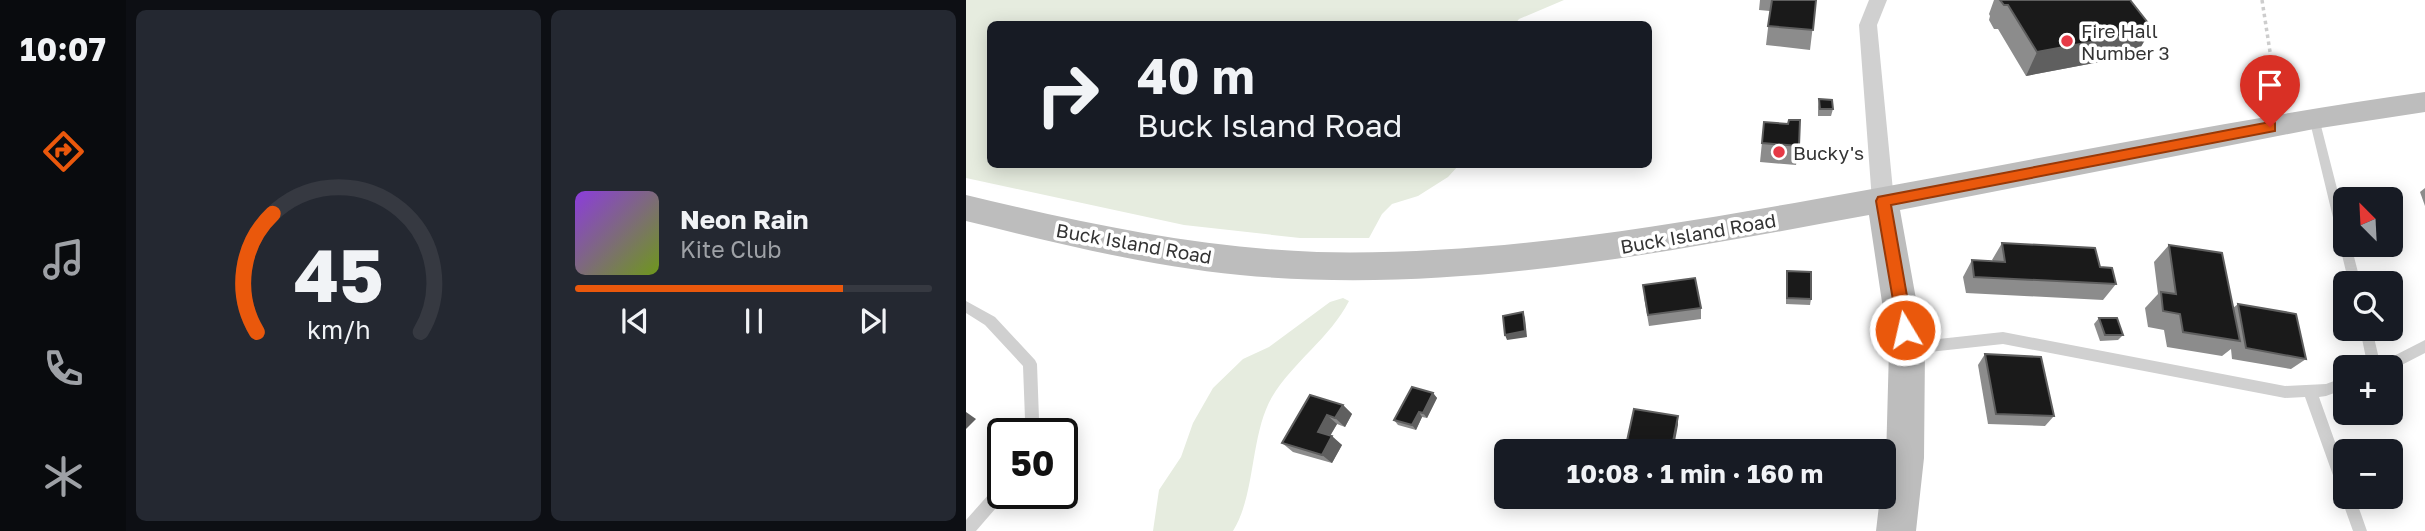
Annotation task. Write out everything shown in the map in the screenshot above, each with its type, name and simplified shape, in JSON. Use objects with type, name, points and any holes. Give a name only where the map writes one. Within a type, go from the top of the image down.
[{"type":"main road","name":"Buck Island Road","points":[[966,208],[1074,235],[1144,248],[1244,261],[1385,266],[1548,256],[1636,245],[1883,201],[2304,120],[2425,102]]},
{"type":"main road","points":[[1883,201],[1907,349],[1905,458],[1896,531]]},
{"type":"street","points":[[1878,0],[1868,25],[1883,201]]},
{"type":"lane","points":[[2304,120],[2333,208]]},
{"type":"lane","points":[[966,306],[990,321],[1030,364],[1032,418]]},
{"type":"lane","points":[[1907,349],[2003,338],[2285,392],[2333,387]]},
{"type":"lane","points":[[2403,358],[2425,346]]},
{"type":"lane","points":[[2310,391],[2333,456]]},
{"type":"lane","points":[[966,531],[987,507]]},
{"type":"lane","points":[[2352,509],[2360,531]]},
{"type":"path","points":[[2262,0],[2274,84],[2304,120]]},
{"type":"shaded area","points":[[966,0],[1564,0],[1517,21],[987,21],[987,168],[1456,168],[1448,177],[1418,196],[1392,204],[1382,214],[1369,238],[1300,238],[1184,225],[966,178]]},
{"type":"shaded area","points":[[1343,298],[1349,301],[1332,327],[1290,372],[1272,397],[1260,429],[1246,500],[1233,531],[1153,531],[1159,490],[1181,457],[1193,423],[1213,388],[1243,359],[1269,347],[1330,302]]},
{"type":"building","points":[[1772,0],[1816,0],[1813,30],[1768,26]]},
{"type":"building","points":[[2000,0],[2130,0],[2152,28],[2143,30],[2145,32],[2037,52],[2008,5],[2004,5]]},
{"type":"building","points":[[1819,99],[1832,100],[1833,109],[1820,109]]},
{"type":"building","points":[[1789,120],[1800,120],[1799,146],[1762,143],[1764,122],[1788,124]]},
{"type":"building","points":[[2002,243],[2095,248],[2100,267],[2112,268],[2116,284],[1974,277],[1972,260],[2005,262]]},
{"type":"building","points":[[2169,245],[2222,253],[2240,341],[2183,332],[2180,314],[2163,311],[2161,292],[2176,294]]},
{"type":"building","points":[[1787,271],[1811,272],[1811,299],[1787,298]]},
{"type":"building","points":[[1695,278],[1701,308],[1648,315],[1643,285]]},
{"type":"building","points":[[2238,304],[2296,314],[2306,359],[2246,348]]},
{"type":"building","points":[[1523,312],[1525,331],[1505,335],[1503,316]]},
{"type":"building","points":[[2099,318],[2117,318],[2123,335],[2105,335]]},
{"type":"building","points":[[1985,354],[2041,357],[2054,416],[1996,414]]},
{"type":"building","points":[[1412,387],[1433,393],[1423,413],[1419,412],[1412,425],[1394,420]]},
{"type":"building","points":[[1310,395],[1343,405],[1335,418],[1327,415],[1318,432],[1332,436],[1322,455],[1282,443]]},
{"type":"building","points":[[1634,409],[1678,416],[1674,439],[1627,439]]},
{"type":"place","name":"Fire Hall Number 3","points":[[2067,41]]},
{"type":"place","name":"Bucky's","points":[[1779,152]]},
{"type":"route","points":[[1905,330],[1883,201],[2270,127]]}]
